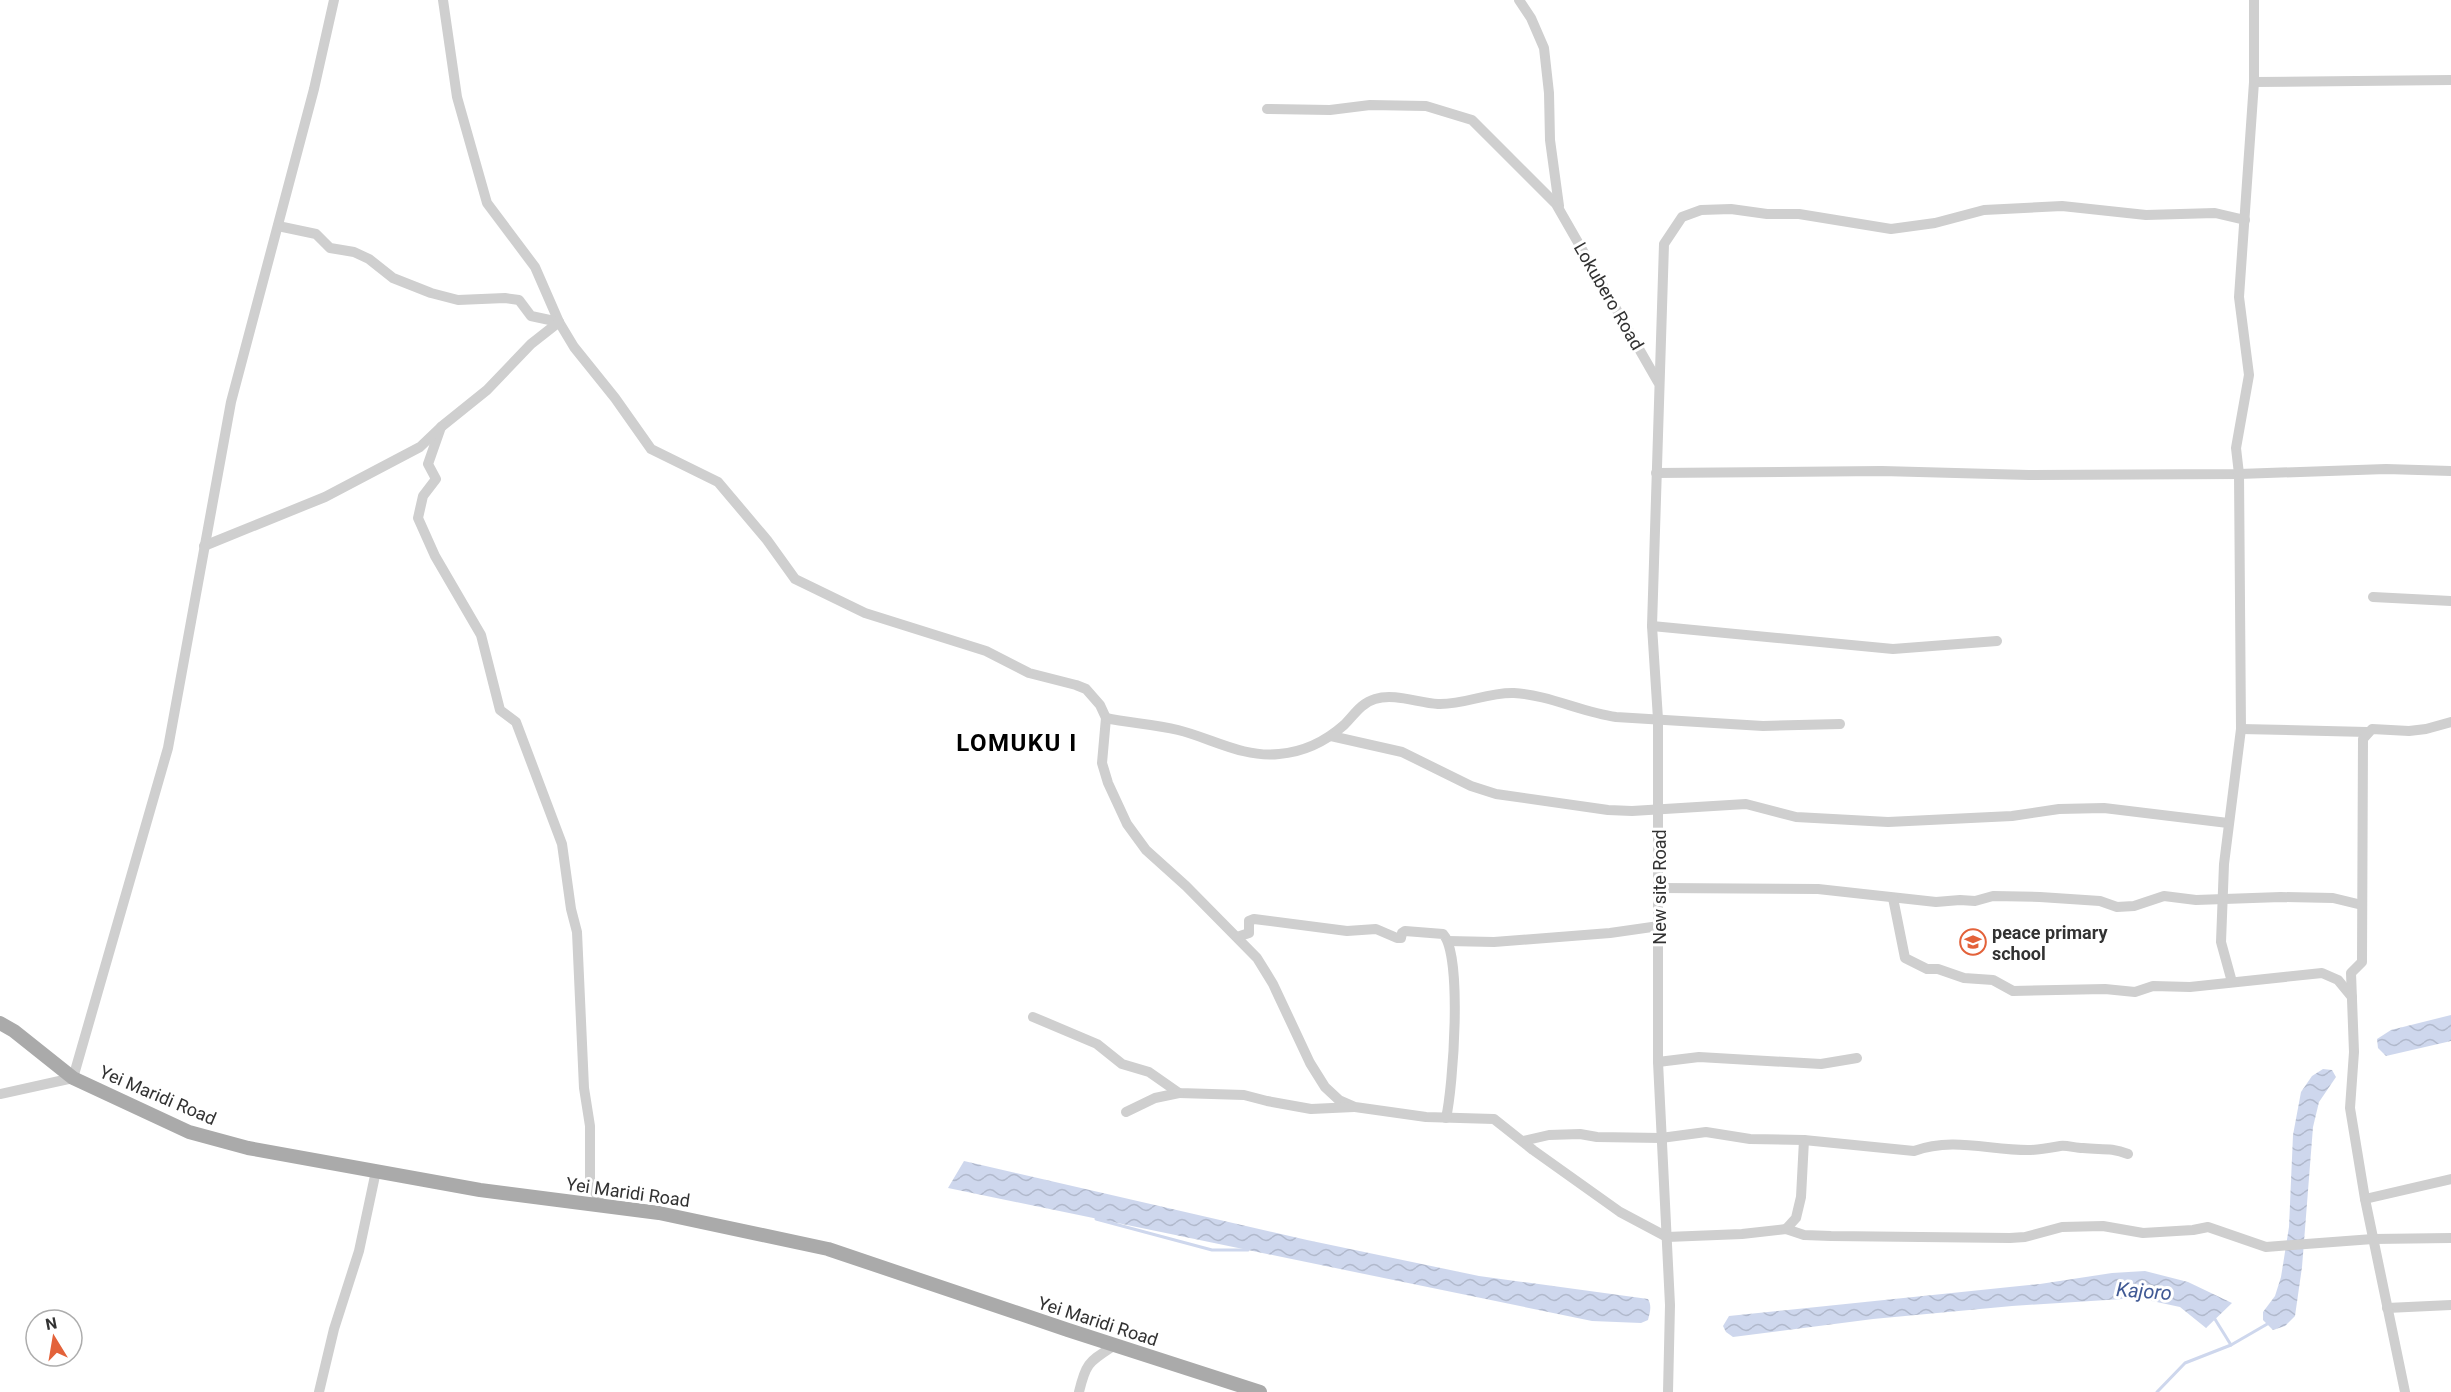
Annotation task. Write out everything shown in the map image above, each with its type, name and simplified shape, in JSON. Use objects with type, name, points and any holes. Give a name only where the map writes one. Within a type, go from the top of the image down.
[{"type":"main road","name":"Yei Maridi Road","points":[[0,1023],[14,1031],[73,1078],[189,1132],[248,1148],[480,1190],[678,1217],[828,1249],[1260,1392]]},
{"type":"street","points":[[0,1094],[73,1078],[168,748],[231,402],[314,88],[334,0]]},
{"type":"street","points":[[443,0],[457,97],[487,203],[535,267],[574,348],[615,398],[651,449],[718,482],[767,540],[795,579],[865,613],[986,651],[1029,673],[1086,689],[1100,705],[1106,718],[1101,763],[1127,824],[1146,850],[1186,885],[1257,958],[1273,984],[1310,1063],[1325,1087],[1339,1100],[1355,1107]]},
{"type":"street","points":[[1519,0],[1531,18],[1544,48],[1549,93],[1550,140],[1559,209]]},
{"type":"street","points":[[2232,982],[2221,942],[2224,864],[2241,729],[2239,474],[2236,448],[2249,375],[2239,297],[2254,82],[2254,0]]},
{"type":"street","points":[[2254,82],[2451,80]]},
{"type":"street","points":[[1267,109],[1330,110],[1370,105],[1426,106],[1472,120],[1537,182],[1559,209]]},
{"type":"street","name":"New site Road","points":[[1668,1392],[1670,1305],[1658,1062],[1658,719],[1652,626],[1664,244],[1682,217],[1701,210],[1737,209],[1767,214],[1798,214],[1891,230],[1935,223],[1984,210],[2062,206],[2145,215],[2215,213],[2245,220]]},
{"type":"street","name":"Lokubero Road","points":[[1559,209],[1658,382]]},
{"type":"street","points":[[278,226],[316,234],[330,248],[354,252],[369,259],[393,278],[431,292],[458,300],[505,298],[519,300],[531,316],[560,322]]},
{"type":"street","points":[[204,546],[325,497],[420,447],[487,390],[531,344],[560,322]]},
{"type":"street","points":[[441,427],[428,464],[436,479],[423,496],[418,518],[435,556],[481,635],[500,710],[516,722],[562,844],[577,932],[584,1088],[590,1126],[590,1181],[600,1205]]},
{"type":"street","points":[[1656,473],[1882,471],[2029,475],[2239,474],[2386,469],[2451,471]]},
{"type":"street","points":[[2373,597],[2451,601]]},
{"type":"street","points":[[1652,626],[1893,649],[1997,641]]},
{"type":"street","points":[[1106,718],[1179,730],[1259,754],[1279,754],[1298,750],[1331,736],[1364,704],[1388,697],[1441,704],[1502,693],[1517,693],[1554,700],[1594,714],[1763,726],[1840,724]]},
{"type":"street","points":[[2241,729],[2367,732],[2378,728],[2409,731],[2451,722]]},
{"type":"street","points":[[2367,732],[2363,739],[2362,962],[2351,973],[2354,1052],[2350,1108],[2365,1199],[2405,1392]]},
{"type":"street","points":[[1331,736],[1402,752],[1471,786],[1496,794],[1608,810],[1632,812],[1746,804],[1796,817],[1888,822],[2012,816],[2059,809],[2104,808],[2228,823]]},
{"type":"street","points":[[1659,888],[1818,889],[1936,902],[1975,901],[1993,896],[2040,897],[2100,901],[2117,907],[2134,906],[2164,896],[2196,900],[2333,898],[2362,905]]},
{"type":"street","points":[[1893,898],[1905,958],[1927,969],[1938,969],[1964,978],[1993,980],[2013,992],[2105,989],[2135,992],[2153,986],[2190,987],[2322,973],[2338,980],[2352,997]]},
{"type":"street","points":[[1237,937],[1249,933],[1249,921],[1254,919],[1347,931],[1376,929],[1397,938],[1401,938],[1405,931],[1443,934],[1448,941],[1455,1010],[1452,1079],[1446,1118]]},
{"type":"street","points":[[1448,941],[1494,942],[1610,933],[1659,926]]},
{"type":"street","points":[[1033,1017],[1097,1044],[1122,1064],[1149,1072],[1179,1093]]},
{"type":"street","points":[[1658,1062],[1700,1057],[1821,1064],[1857,1058]]},
{"type":"street","points":[[1126,1112],[1155,1098],[1179,1093],[1244,1095],[1276,1104],[1311,1109],[1355,1107],[1446,1118],[1494,1119],[1620,1212],[1667,1237],[1742,1234],[1786,1228],[1804,1235],[2010,1238],[2025,1237],[2062,1227],[2103,1226],[2143,1233],[2208,1227],[2266,1247],[2373,1239],[2451,1238]]},
{"type":"street","points":[[1523,1141],[1549,1135],[1580,1134],[1597,1137],[1661,1138],[1706,1132],[1750,1139],[1804,1140],[1914,1151],[1929,1146],[1951,1144],[2027,1150],[2062,1146],[2085,1149],[2112,1148],[2128,1154]]},
{"type":"street","points":[[1786,1228],[1797,1218],[1802,1197],[1804,1140]]},
{"type":"street","points":[[319,1392],[334,1329],[359,1251],[376,1171]]},
{"type":"street","points":[[2365,1199],[2451,1179]]},
{"type":"street","points":[[2387,1308],[2451,1305]]},
{"type":"street","points":[[1079,1392],[1085,1368],[1091,1360],[1115,1345]]},
{"type":"water","points":[[2451,1015],[2451,1041],[2386,1056],[2378,1048],[2377,1039],[2391,1030]]},
{"type":"water","points":[[2323,1069],[2332,1070],[2336,1077],[2319,1102],[2313,1127],[2302,1267],[2295,1316],[2285,1326],[2273,1330],[2263,1320],[2263,1312],[2275,1296],[2281,1277],[2289,1227],[2293,1135],[2301,1092],[2312,1076]]},
{"type":"water","points":[[964,1161],[1307,1240],[1479,1276],[1648,1299],[1650,1307],[1648,1320],[1641,1323],[1592,1321],[948,1188]]},
{"type":"water","points":[[2145,1271],[2188,1282],[2232,1303],[2206,1328],[2180,1307],[2138,1298],[2012,1306],[1873,1319],[1733,1337],[1726,1332],[1723,1326],[1729,1316]]},
{"type":"waterway","points":[[1096,1219],[1212,1250],[1248,1250]]},
{"type":"waterway","name":"Kajoro","points":[[2213,1316],[2231,1345]]},
{"type":"waterway","points":[[2157,1392],[2185,1363],[2231,1345],[2269,1323]]},
{"type":"place","name":"peace primary school","points":[[1973,942]]},
{"type":"district","name":"LOMUKU I","points":[[1017,743]]}]
